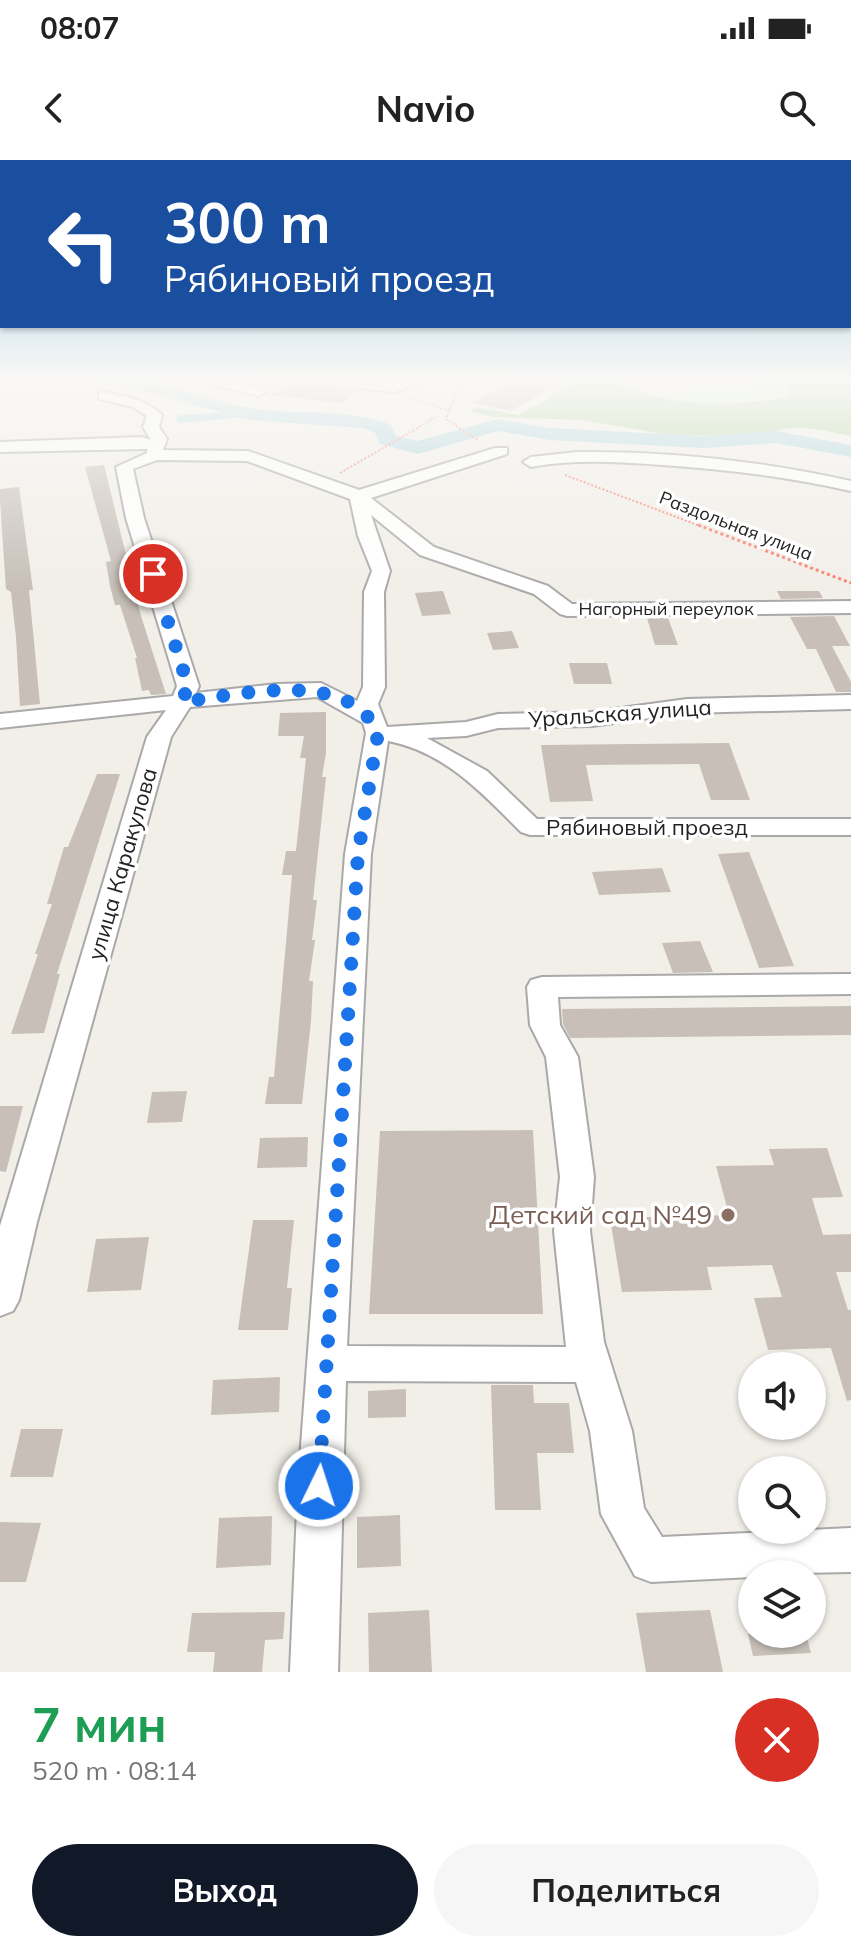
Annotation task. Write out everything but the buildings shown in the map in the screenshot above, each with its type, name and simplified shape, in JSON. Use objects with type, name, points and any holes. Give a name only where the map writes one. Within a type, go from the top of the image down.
[{"type":"street","name":"Нагорный переулок","points":[[155,450],[248,456],[306,475],[358,496],[427,551],[541,590],[567,610],[851,607]]},
{"type":"street","points":[[155,450],[124,467],[135,518],[188,686],[182,702]]},
{"type":"street","points":[[314,1672],[319,1486],[358,854],[380,728],[367,704],[374,687],[374,592],[381,571],[367,536],[358,496],[501,451]]},
{"type":"street","points":[[531,462],[556,457],[597,456],[740,465],[851,486]]},
{"type":"street","name":"Рябиновый проезд","points":[[0,721],[277,691],[321,690],[380,728],[472,771],[530,827],[851,827]]},
{"type":"street","name":"улица Каракулова","points":[[0,1300],[19,1222],[159,737],[182,702]]},
{"type":"street","name":"Уральская улица","points":[[380,728],[466,729],[498,721],[592,719],[687,706],[851,702]]},
{"type":"street","points":[[851,984],[542,987],[545,1025],[562,1057],[577,1177],[572,1231],[584,1342],[611,1431],[623,1514],[651,1560],[851,1550]]},
{"type":"street","points":[[327,1363],[591,1365]]},
{"type":"path","points":[[332,477],[381,449]]},
{"type":"path","points":[[496,449],[501,451]]},
{"type":"path","name":"Раздольная улица","points":[[531,462],[851,583]]},
{"type":"waterway","points":[[838,449],[851,451]]},
{"type":"place","name":"Детский сад №49","points":[[728,1215]]},
{"type":"route","points":[[153,574],[188,686],[182,702],[277,691],[321,690],[344,700],[371,718],[378,733],[358,854],[319,1486]]}]
